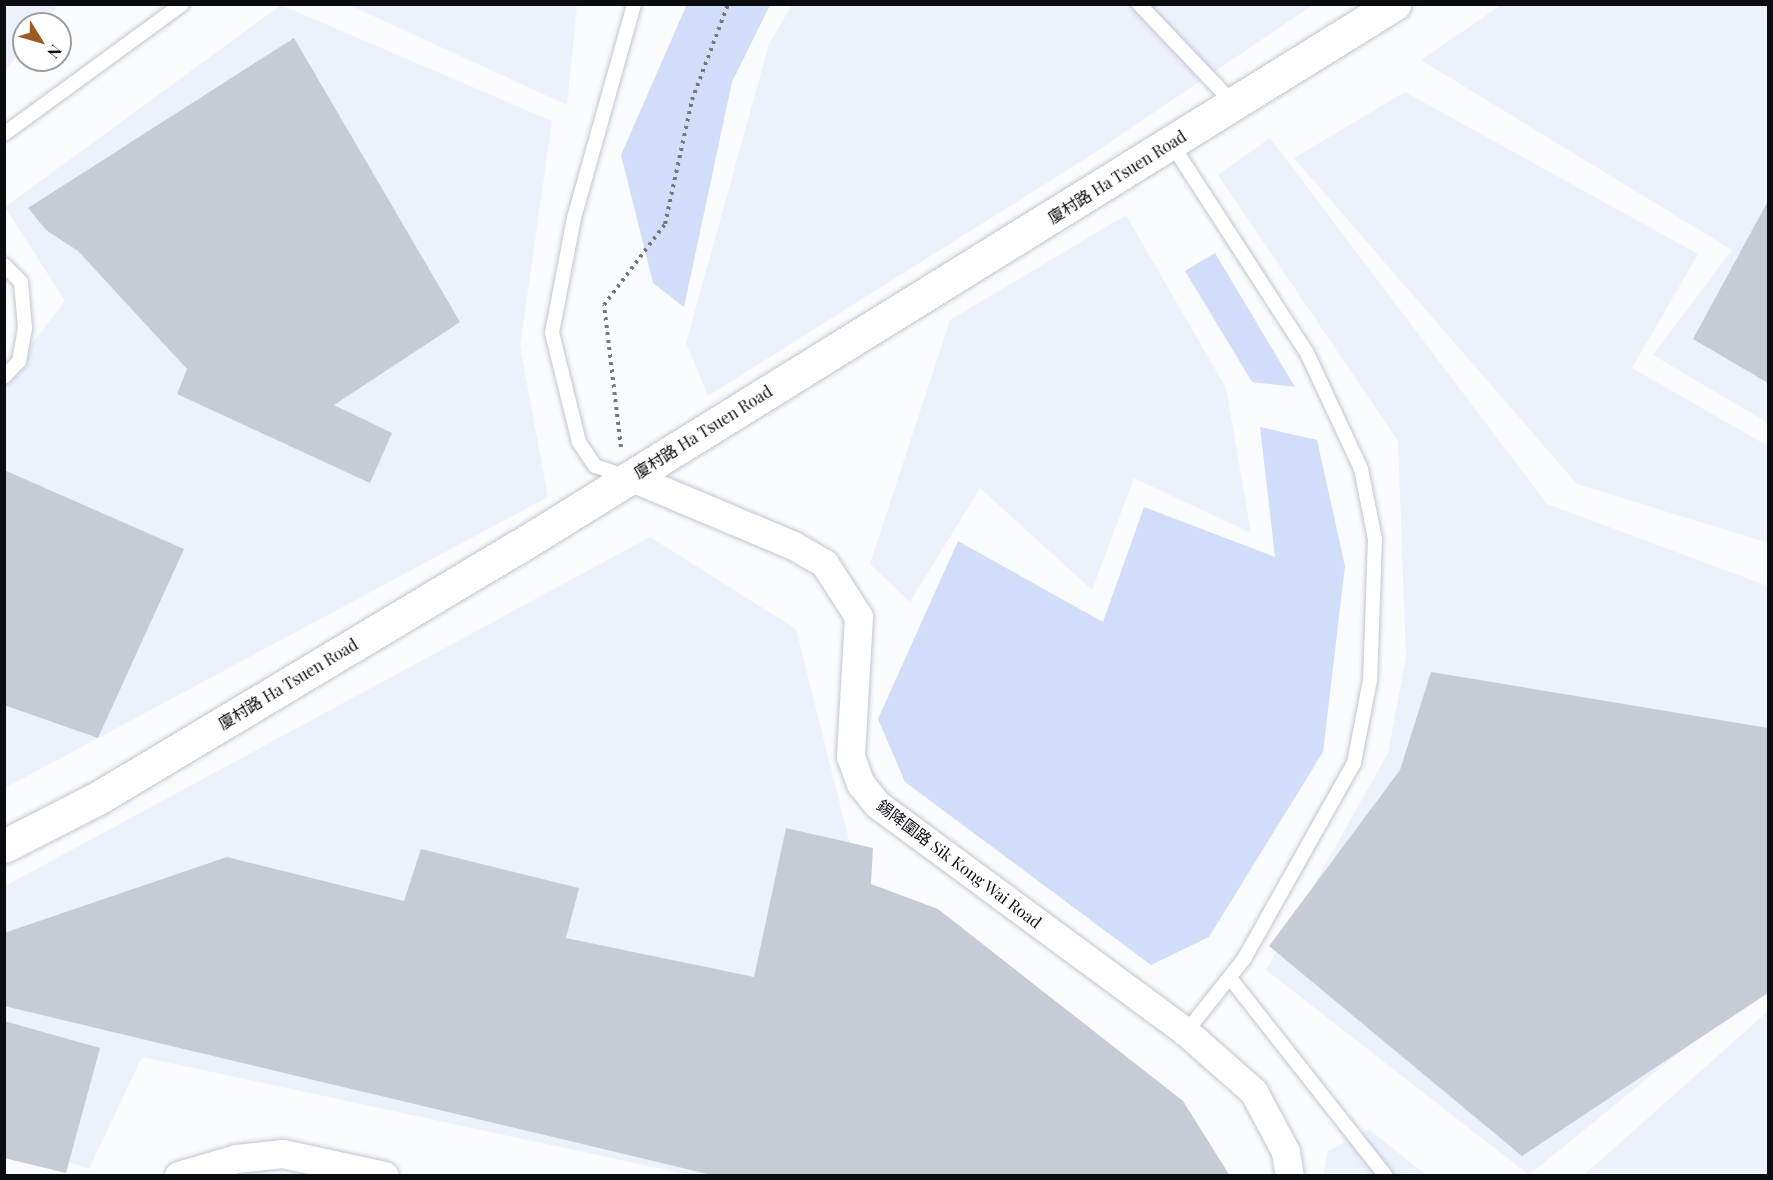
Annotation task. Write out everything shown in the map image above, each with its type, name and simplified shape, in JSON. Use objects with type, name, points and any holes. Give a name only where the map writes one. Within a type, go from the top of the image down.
[{"type":"street","name":"廈村路 Ha Tsuen Road","points":[[4,846],[98,798],[630,477],[1394,4]]},
{"type":"street","name":"錫降圍路 Sik Kong Wai Road","points":[[630,477],[794,546],[825,564],[859,616],[851,757],[861,784],[878,805],[1186,1032],[1254,1092],[1286,1152],[1290,1176]]},
{"type":"street","points":[[179,1176],[237,1159],[283,1154],[385,1176]]},
{"type":"lane","points":[[4,134],[183,4]]},
{"type":"lane","points":[[630,477],[596,466],[579,442],[552,333],[574,218],[634,4]]},
{"type":"lane","points":[[1139,4],[1234,104]]},
{"type":"lane","points":[[1172,143],[1307,353],[1361,469],[1375,539],[1370,680],[1354,763],[1302,860],[1230,978],[1186,1032]]},
{"type":"lane","points":[[4,265],[21,282],[25,328],[19,361],[4,377]]},
{"type":"lane","points":[[1230,978],[1386,1176]]},
{"type":"path","points":[[630,477],[622,456],[604,304],[665,224],[692,100],[728,4]]},
{"type":"shaded area","points":[[5,4],[53,5],[56,8],[53,12],[12,12],[12,62],[5,71]]},
{"type":"shaded area","points":[[687,4],[770,5],[732,82],[684,307],[653,283],[621,155]]},
{"type":"shaded area","points":[[281,5],[552,121],[520,346],[548,497],[5,788],[4,380],[65,301],[5,207]]},
{"type":"shaded area","points":[[349,5],[577,5],[567,105]]},
{"type":"shaded area","points":[[792,5],[1313,5],[1088,157],[708,396],[686,343],[769,44]]},
{"type":"shaded area","points":[[1501,5],[1768,5],[1768,423],[1653,355],[1732,250],[1421,60]]},
{"type":"shaded area","points":[[1405,92],[1698,254],[1632,368],[1768,446],[1768,543],[1577,484],[1294,158]]},
{"type":"shaded area","points":[[1270,138],[1547,504],[1768,586],[1768,980],[1529,1175],[1266,970],[1388,753],[1406,657],[1398,441],[1218,175]]},
{"type":"shaded area","points":[[1126,215],[1226,388],[1251,533],[1134,478],[1092,590],[980,488],[910,602],[870,564],[950,320]]},
{"type":"shaded area","points":[[1215,253],[1295,387],[1252,382],[1185,271]]},
{"type":"shaded area","points":[[1260,427],[1317,440],[1345,566],[1323,752],[1209,937],[1151,965],[905,782],[878,719],[958,541],[1103,622],[1144,507],[1275,557]]},
{"type":"shaded area","points":[[650,537],[796,629],[860,884],[755,1175],[690,1175],[142,1057],[89,1169],[5,1140],[5,886]]},
{"type":"shaded area","points":[[1768,1011],[1768,1175],[1584,1175]]},
{"type":"shaded area","points":[[1369,1129],[1426,1175],[1323,1176],[1328,1151]]},
{"type":"building","points":[[294,38],[460,322],[334,405],[392,433],[370,483],[177,394],[187,369],[78,251],[46,230],[28,208]]},
{"type":"building","points":[[1768,201],[1768,383],[1693,339]]},
{"type":"building","points":[[4,470],[184,549],[98,738],[4,705]]},
{"type":"building","points":[[1431,672],[1768,728],[1768,993],[1522,1156],[1269,946],[1400,770]]},
{"type":"building","points":[[786,828],[873,848],[871,884],[938,909],[1183,1101],[1230,1176],[716,1176],[4,1006],[4,933],[227,857],[404,901],[421,849],[579,888],[566,938],[754,977]]},
{"type":"building","points":[[4,1021],[100,1048],[66,1173],[4,1158]]}]
